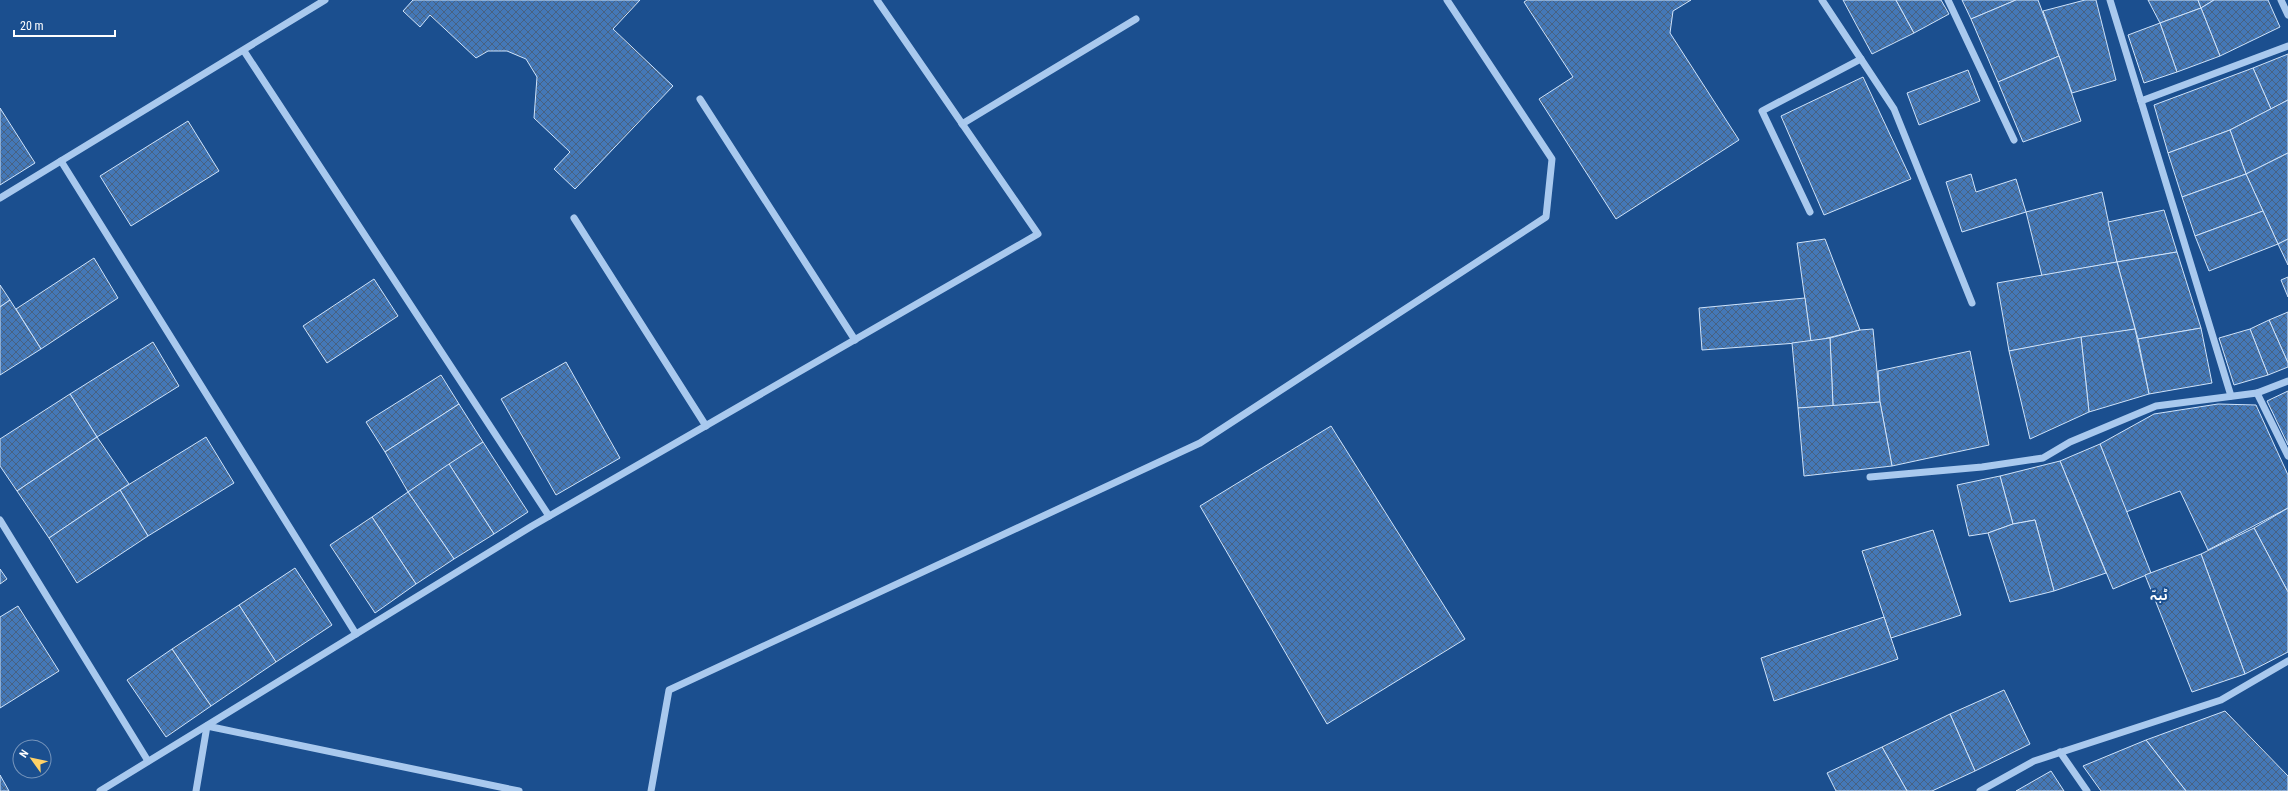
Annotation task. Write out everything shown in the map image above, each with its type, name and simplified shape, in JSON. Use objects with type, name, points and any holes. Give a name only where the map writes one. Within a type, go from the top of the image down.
[{"type":"street","points":[[0,198],[244,51],[325,0]]},
{"type":"street","points":[[100,791],[549,516],[1038,234],[877,0]]},
{"type":"street","points":[[651,791],[669,690],[1200,443],[1546,217],[1552,159],[1447,0]]},
{"type":"street","points":[[1822,0],[1894,109],[1972,302]]},
{"type":"street","points":[[1948,0],[2014,140]]},
{"type":"street","points":[[2110,0],[2231,396]]},
{"type":"street","points":[[2281,0],[2288,15]]},
{"type":"street","points":[[962,124],[1136,19]]},
{"type":"street","points":[[2141,101],[2288,46]]},
{"type":"street","points":[[244,51],[549,516]]},
{"type":"street","points":[[1810,212],[1762,111],[1861,59]]},
{"type":"street","points":[[700,99],[855,340]]},
{"type":"street","points":[[61,161],[356,634]]},
{"type":"street","points":[[574,218],[706,426]]},
{"type":"street","points":[[1870,477],[1982,467],[2043,458],[2070,442],[2156,406],[2257,393],[2288,381]]},
{"type":"street","points":[[2257,393],[2288,456]]},
{"type":"street","points":[[0,520],[148,761]]},
{"type":"street","points":[[1980,791],[2034,760],[2221,700],[2288,661]]},
{"type":"street","points":[[196,791],[207,726]]},
{"type":"street","points":[[207,726],[520,791]]},
{"type":"street","points":[[2060,752],[2087,791]]},
{"type":"building","points":[[413,0],[640,0],[613,29],[673,86],[575,189],[554,169],[570,152],[534,118],[537,77],[526,59],[507,51],[488,51],[476,58],[430,15],[420,27],[403,11]]},
{"type":"building","points":[[1527,0],[1691,0],[1673,11],[1670,33],[1739,140],[1616,219],[1539,99],[1573,77],[1524,2]]},
{"type":"building","points":[[1843,0],[1896,0],[1914,33],[1872,54]]},
{"type":"building","points":[[1896,0],[1941,0],[1949,14],[1914,33]]},
{"type":"building","points":[[1962,0],[2016,0],[1971,19]]},
{"type":"building","points":[[2016,0],[2038,0],[2059,56],[1998,82],[1971,19]]},
{"type":"building","points":[[2085,0],[2096,0],[2116,80],[2072,93],[2043,11]]},
{"type":"building","points":[[2148,0],[2198,0],[2201,8],[2160,23]]},
{"type":"building","points":[[2198,0],[2214,0],[2201,8]]},
{"type":"building","points":[[2214,0],[2268,0],[2280,27],[2220,56],[2201,8]]},
{"type":"building","points":[[2201,8],[2220,56],[2177,72],[2160,23]]},
{"type":"building","points":[[2160,23],[2177,72],[2144,83],[2128,35]]},
{"type":"building","points":[[2288,54],[2288,100],[2271,109],[2253,68]]},
{"type":"building","points":[[2059,56],[2081,121],[2023,142],[1998,82]]},
{"type":"building","points":[[2253,68],[2271,109],[2230,130],[2168,153],[2154,105]]},
{"type":"building","points":[[1968,70],[1980,101],[1919,125],[1907,93]]},
{"type":"building","points":[[1863,77],[1911,179],[1824,215],[1781,116]]},
{"type":"building","points":[[2288,100],[2288,153],[2246,174],[2230,130]]},
{"type":"building","points":[[0,108],[35,163],[0,185]]},
{"type":"building","points":[[188,121],[219,171],[131,226],[100,176]]},
{"type":"building","points":[[2230,130],[2246,174],[2182,197],[2168,153]]},
{"type":"building","points":[[2288,153],[2288,239],[2278,244],[2246,174]]},
{"type":"building","points":[[1971,174],[1976,192],[2016,179],[2026,212],[1962,232],[1946,182]]},
{"type":"building","points":[[2246,174],[2263,211],[2195,236],[2182,197]]},
{"type":"building","points":[[2102,192],[2117,262],[2042,276],[2026,212]]},
{"type":"building","points":[[2164,210],[2177,252],[2117,262],[2108,222]]},
{"type":"building","points":[[2263,211],[2278,244],[2209,271],[2195,236]]},
{"type":"building","points":[[1825,239],[1860,330],[1811,342],[1797,243]]},
{"type":"building","points":[[2288,239],[2288,265],[2278,244]]},
{"type":"building","points":[[2177,252],[2201,328],[2138,339],[2117,262]]},
{"type":"building","points":[[94,258],[118,298],[41,349],[16,309]]},
{"type":"building","points":[[2117,262],[2135,329],[2009,351],[1997,283]]},
{"type":"building","points":[[2288,277],[2288,297],[2281,280]]},
{"type":"building","points":[[374,279],[398,316],[327,363],[303,326]]},
{"type":"building","points":[[0,285],[10,300],[0,307]]},
{"type":"building","points":[[1805,298],[1811,342],[1702,350],[1699,308]]},
{"type":"building","points":[[10,300],[41,349],[0,375],[0,307]]},
{"type":"building","points":[[2288,312],[2288,363],[2269,320]]},
{"type":"building","points":[[2269,320],[2288,363],[2288,367],[2268,375],[2250,329]]},
{"type":"building","points":[[2201,328],[2212,383],[2149,394],[2138,339]]},
{"type":"building","points":[[1873,329],[1880,402],[1833,406],[1830,338],[1860,330]]},
{"type":"building","points":[[2135,329],[2149,394],[2089,412],[2081,337]]},
{"type":"building","points":[[2250,329],[2268,375],[2234,385],[2219,338]]},
{"type":"building","points":[[2081,337],[2089,412],[2030,439],[2009,351]]},
{"type":"building","points":[[1830,338],[1833,406],[1798,408],[1792,343]]},
{"type":"building","points":[[153,342],[179,386],[97,437],[70,394]]},
{"type":"building","points":[[1970,351],[1989,445],[1892,466],[1880,402],[1878,371]]},
{"type":"building","points":[[566,362],[620,458],[556,495],[501,399]]},
{"type":"building","points":[[441,375],[459,404],[385,452],[366,422]]},
{"type":"building","points":[[2288,391],[2288,445],[2267,401]]},
{"type":"building","points":[[70,394],[97,437],[17,491],[0,466],[0,439]]},
{"type":"building","points":[[1880,402],[1892,466],[1804,476],[1798,408]]},
{"type":"building","points":[[459,404],[483,442],[408,492],[385,452]]},
{"type":"building","points":[[2218,404],[2256,405],[2288,475],[2288,508],[2208,550],[2180,491],[2126,512],[2100,444],[2154,414]]},
{"type":"building","points":[[1331,426],[1465,639],[1327,724],[1200,506]]},
{"type":"building","points":[[97,437],[129,484],[49,538],[17,491]]},
{"type":"building","points":[[206,437],[234,483],[148,536],[120,490]]},
{"type":"building","points":[[483,442],[528,512],[494,534],[449,464]]},
{"type":"building","points":[[2100,444],[2151,573],[2113,589],[2060,461]]},
{"type":"building","points":[[2060,461],[2106,573],[2054,591],[2035,520],[2013,524],[2000,476]]},
{"type":"building","points":[[449,464],[494,534],[454,559],[408,492]]},
{"type":"building","points":[[2000,476],[2013,524],[1988,533],[1969,536],[1957,485]]},
{"type":"building","points":[[120,490],[148,536],[77,583],[49,538]]},
{"type":"building","points":[[408,492],[454,559],[416,584],[372,517]]},
{"type":"building","points":[[2288,508],[2288,592],[2254,528]]},
{"type":"building","points":[[372,517],[416,584],[375,613],[330,545]]},
{"type":"building","points":[[2035,520],[2054,591],[2010,602],[1988,533],[2013,524]]},
{"type":"building","points":[[2254,528],[2288,592],[2288,652],[2245,674],[2201,554]]},
{"type":"building","points":[[1933,530],[1961,615],[1891,638],[1862,551]]},
{"type":"building","points":[[2201,554],[2245,674],[2192,692],[2145,575]]},
{"type":"building","points":[[295,568],[332,625],[276,662],[239,605]]},
{"type":"building","points":[[0,569],[7,579],[0,584]]},
{"type":"building","points":[[239,605],[276,662],[211,706],[172,649]]},
{"type":"building","points":[[18,606],[59,671],[0,708],[0,617]]},
{"type":"building","points":[[1884,617],[1898,659],[1774,701],[1761,658]]},
{"type":"building","points":[[172,649],[211,706],[166,737],[127,680]]},
{"type":"building","points":[[2004,690],[2030,744],[1975,771],[1950,714]]},
{"type":"building","points":[[2225,711],[2288,776],[2288,791],[2186,791],[2146,740]]},
{"type":"building","points":[[1950,714],[1975,771],[1932,791],[1907,791],[1882,747]]},
{"type":"building","points":[[2146,740],[2186,791],[2101,791],[2083,766]]},
{"type":"building","points":[[1882,747],[1907,791],[1836,791],[1827,773]]},
{"type":"building","points":[[2051,771],[2064,791],[2016,791]]},
{"type":"building","points":[[0,775],[9,791],[0,791]]},
{"type":"district","name":"ٹبہّ","points":[[2159,595]]}]
